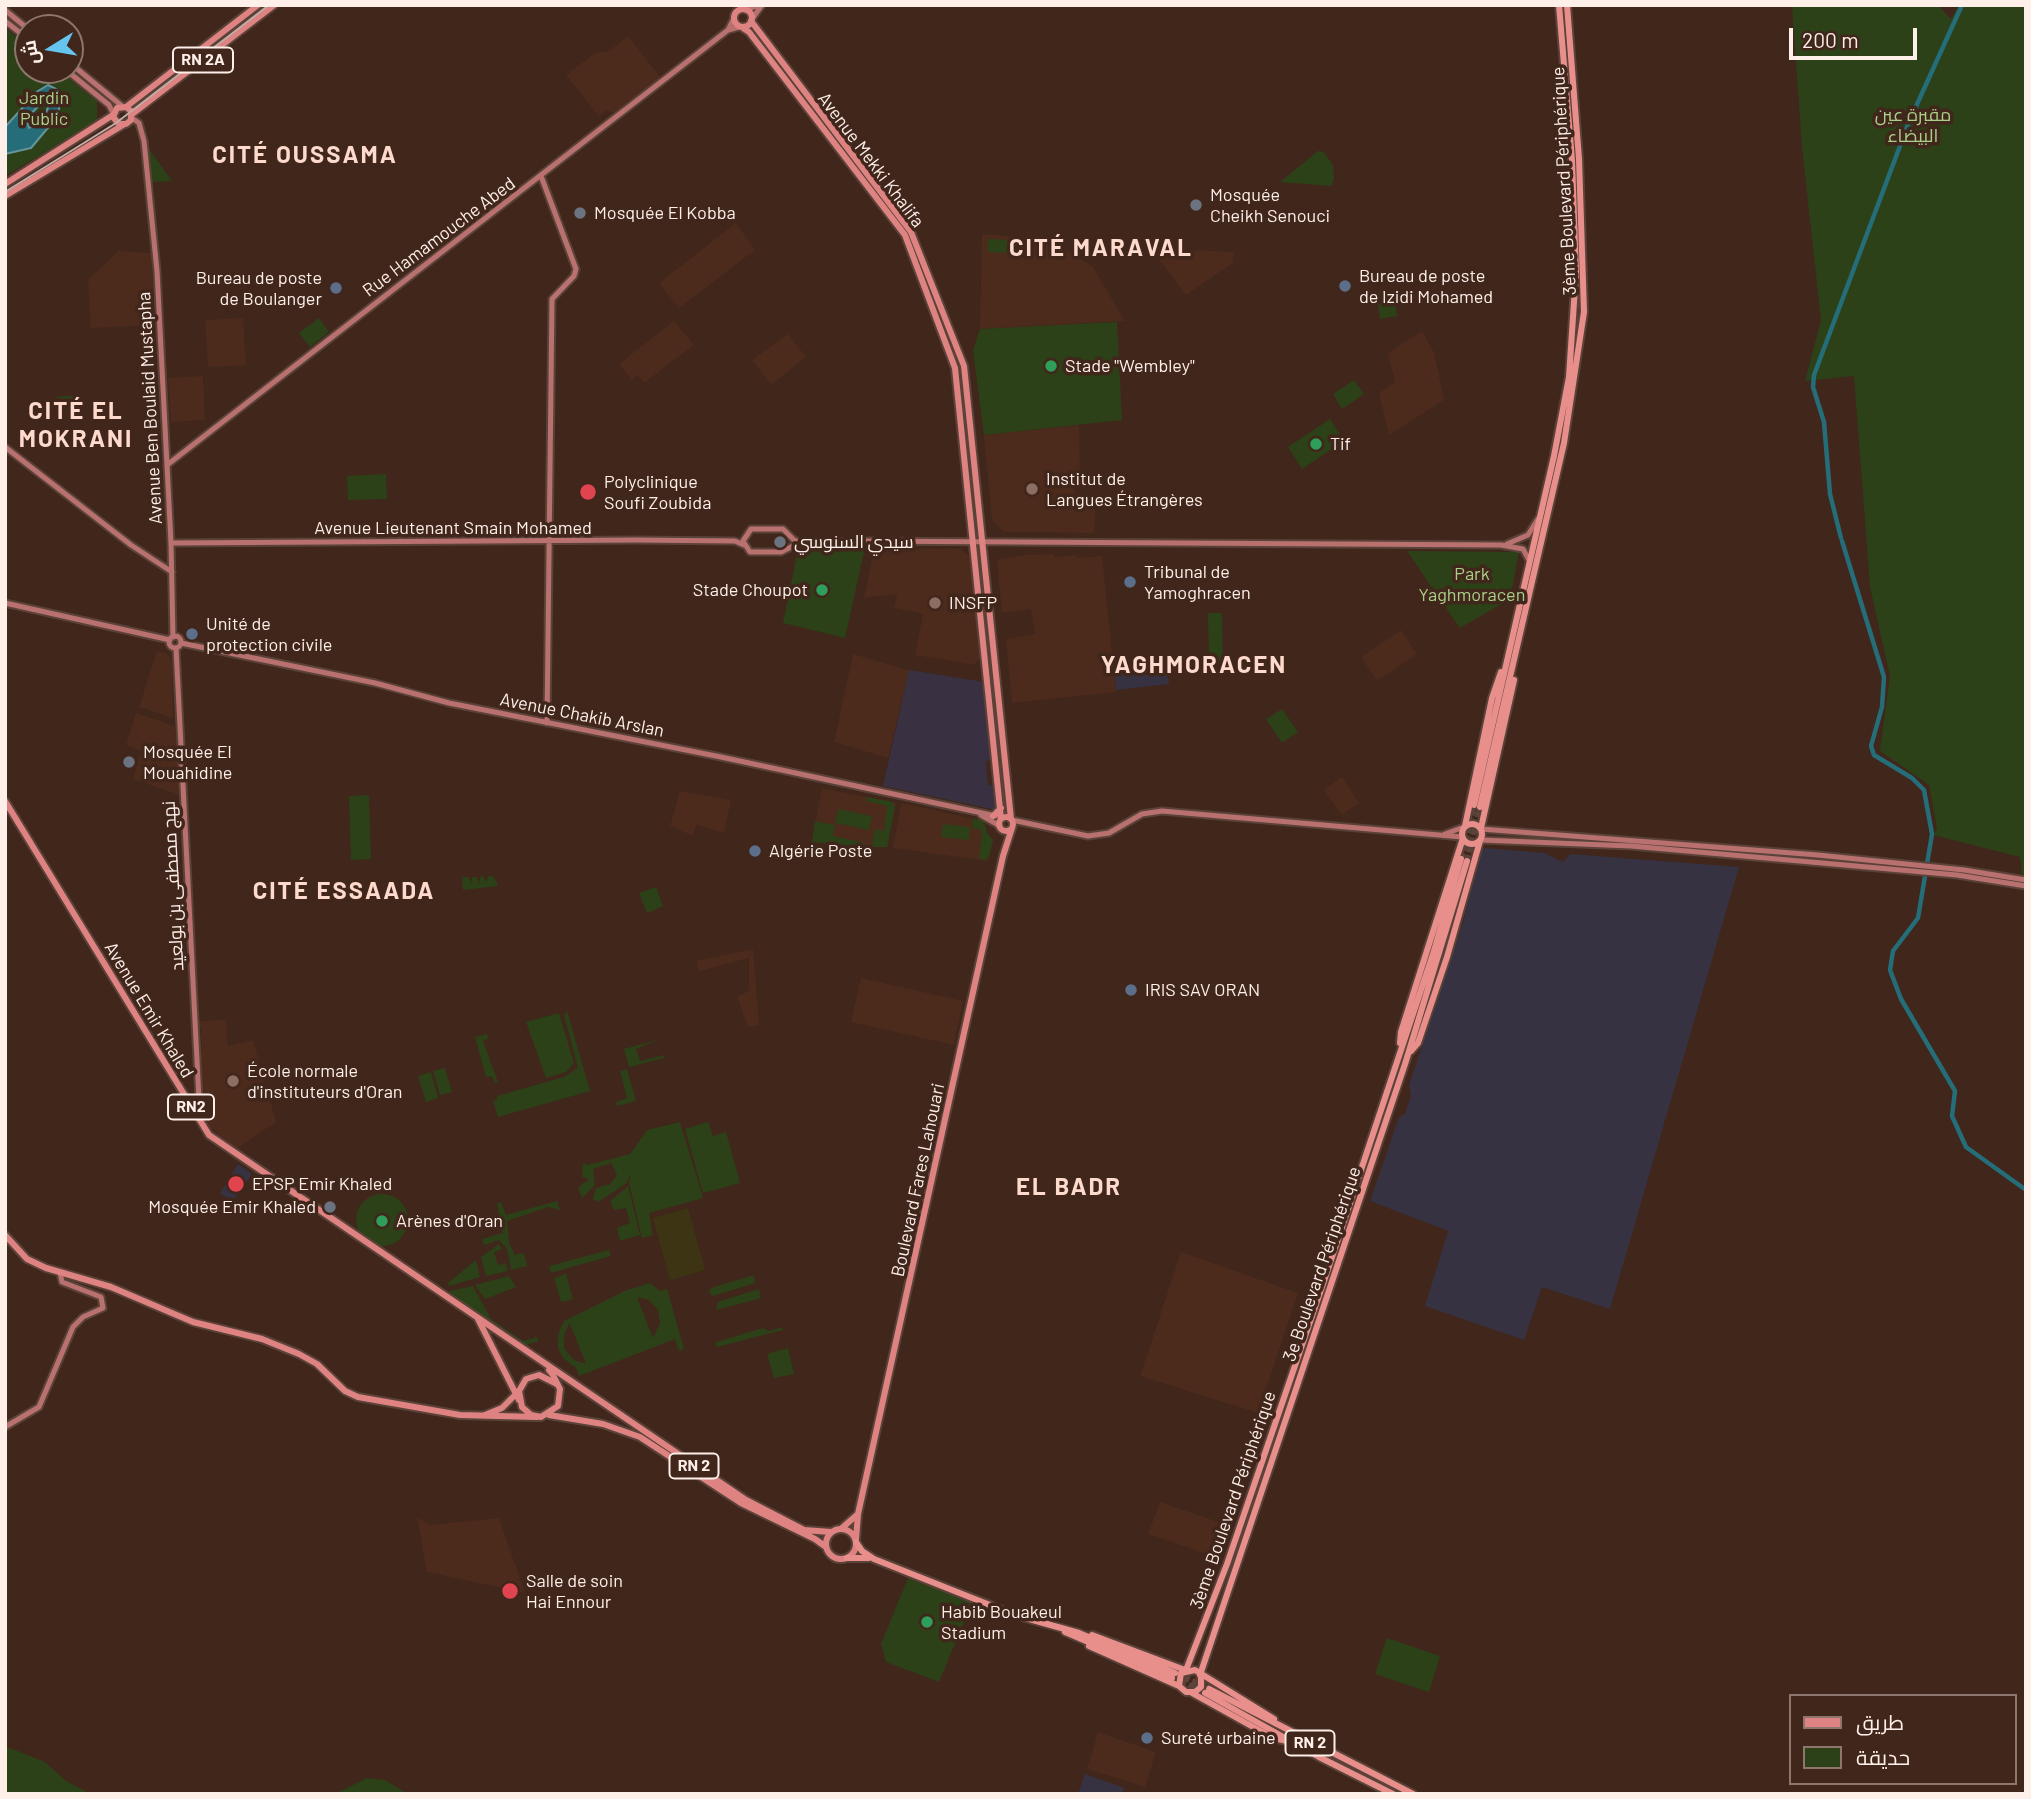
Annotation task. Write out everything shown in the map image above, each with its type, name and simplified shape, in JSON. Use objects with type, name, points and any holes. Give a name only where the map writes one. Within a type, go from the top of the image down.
[{"type":"highway","name":"3ème Boulevard Périphérique","points":[[1559,5],[1572,160],[1576,272],[1569,377],[1477,806],[1514,665],[1564,443],[1584,312],[1579,159],[1567,5]]},
{"type":"highway","points":[[1400,1051],[1401,1032],[1463,838],[1492,698],[1506,664]]},
{"type":"highway","points":[[1408,1055],[1418,1043],[1447,957],[1480,840],[1512,694],[1514,665]]},
{"type":"highway","points":[[1465,827],[1475,824],[1481,829]]},
{"type":"highway","points":[[1463,838],[1471,844],[1480,840]]},
{"type":"highway","name":"3ème Boulevard Périphérique","points":[[1186,1670],[1227,1564],[1340,1245],[1400,1051],[1464,860]]},
{"type":"highway","name":"3e Boulevard Périphérique","points":[[1340,1245],[1408,1055],[1464,860]]},
{"type":"highway","name":"3e Boulevard Périphérique","points":[[1200,1672],[1322,1297]]},
{"type":"highway","points":[[856,1540],[862,1551],[874,1559],[1015,1615],[1050,1625],[1173,1672],[1200,1672],[1208,1688],[1282,1723],[1293,1738]]},
{"type":"highway","points":[[847,1558],[874,1559]]},
{"type":"highway","points":[[1080,1636],[1102,1637],[1173,1672]]},
{"type":"highway","points":[[1080,1636],[1097,1652],[1180,1686],[1185,1692],[1192,1693],[1273,1738],[1293,1738]]},
{"type":"highway","points":[[1173,1672],[1191,1657]]},
{"type":"highway","points":[[1180,1686],[1179,1677],[1186,1670]]},
{"type":"highway","points":[[1192,1693],[1201,1686],[1200,1672]]},
{"type":"highway","name":"RN 2","points":[[1208,1688],[1393,1794]]},
{"type":"highway","name":"RN 2","points":[[1293,1738],[1413,1794]]},
{"type":"main road","name":"RN 2A","points":[[124,106],[258,5]]},
{"type":"main road","name":"RN 2A","points":[[132,116],[274,5]]},
{"type":"main road","points":[[729,5],[734,17]]},
{"type":"main road","points":[[728,30],[742,8],[761,5]]},
{"type":"main road","points":[[728,30],[741,27],[751,20],[761,5]]},
{"type":"main road","name":"Avenue Mekki Khalifa","points":[[742,8],[911,232],[964,366],[978,542]]},
{"type":"main road","name":"Avenue Mekki Khalifa","points":[[734,17],[741,27],[749,32],[905,235],[955,368],[978,542]]},
{"type":"main road","name":"Rue Hamamouche Abed","points":[[167,465],[728,30]]},
{"type":"main road","points":[[5,196],[123,125],[132,116],[124,106],[84,74]]},
{"type":"main road","points":[[84,84],[109,104],[116,123],[123,125]]},
{"type":"main road","points":[[5,184],[124,106]]},
{"type":"main road","name":"Avenue Ben Boulaid Mustapha","points":[[132,116],[141,128],[150,190],[174,625]]},
{"type":"main road","points":[[541,176],[576,269],[574,276],[552,299],[547,723]]},
{"type":"main road","points":[[5,447],[131,545],[172,572]]},
{"type":"main road","points":[[1503,545],[1528,535],[1542,506]]},
{"type":"main road","points":[[735,541],[751,529],[783,528],[802,543]]},
{"type":"main road","points":[[789,534],[789,547]]},
{"type":"main road","points":[[744,545],[745,535]]},
{"type":"main road","points":[[735,541],[750,552],[781,552],[802,543],[1503,545],[1523,549],[1529,561]]},
{"type":"main road","name":"Avenue Lieutenant Smain Mohamed","points":[[171,542],[735,541]]},
{"type":"main road","points":[[978,542],[1001,808],[1006,822]]},
{"type":"main road","points":[[978,542],[1006,822]]},
{"type":"main road","name":"Avenue Chakib Arslan","points":[[5,603],[547,723],[740,761],[978,814]]},
{"type":"main road","name":"نهج مصطفى بن بولعيد","points":[[174,625],[200,1122]]},
{"type":"main road","name":"Avenue Emir Khaled","points":[[5,800],[209,1135],[477,1318]]},
{"type":"main road","points":[[993,816],[1001,808]]},
{"type":"main road","points":[[978,814],[1006,822],[1081,835],[1098,835],[1116,830],[1142,814],[1162,811],[1463,838]]},
{"type":"main road","points":[[978,814],[993,816],[1006,822]]},
{"type":"main road","name":"Boulevard Fares Lahouari","points":[[856,1540],[858,1514],[1003,856],[1006,822]]},
{"type":"main road","points":[[1442,835],[1465,827]]},
{"type":"main road","points":[[1481,829],[1923,865],[1936,870],[2026,886]]},
{"type":"main road","points":[[1480,840],[1631,846],[1922,873],[1936,870],[2026,880]]},
{"type":"main road","points":[[5,1235],[27,1259],[111,1287],[193,1322],[281,1346],[317,1364],[345,1391],[358,1397],[476,1417],[537,1417],[549,1415],[560,1401],[557,1384],[539,1375],[526,1379],[518,1396],[491,1413],[476,1417]]},
{"type":"main road","points":[[5,1427],[39,1406],[73,1327],[83,1317],[103,1308],[102,1297],[62,1282],[60,1272]]},
{"type":"main road","points":[[477,1318],[510,1388],[518,1396],[526,1412],[537,1417]]},
{"type":"main road","name":"RN2","points":[[477,1318],[566,1380]]},
{"type":"main road","name":"RN2","points":[[543,1363],[554,1375],[557,1384]]},
{"type":"main road","name":"RN2","points":[[539,1375],[554,1375],[566,1380]]},
{"type":"main road","name":"RN 2","points":[[566,1380],[763,1510],[808,1532],[831,1532]]},
{"type":"main road","points":[[507,1404],[510,1388]]},
{"type":"main road","name":"RN 2","points":[[549,1415],[603,1424],[640,1437],[741,1503],[826,1547]]},
{"type":"main road","points":[[842,1528],[851,1532],[856,1540],[853,1553],[847,1558],[834,1557],[826,1547],[831,1532],[842,1528],[858,1514]]},
{"type":"shaded area","points":[[628,36],[661,78],[613,113],[607,110],[599,116],[566,75],[595,53],[609,51]]},
{"type":"shaded area","points":[[736,223],[755,250],[679,308],[659,283]]},
{"type":"shaded area","points":[[982,234],[1049,239],[1093,267],[1125,321],[980,329]]},
{"type":"shaded area","points":[[1150,248],[1234,252],[1233,263],[1186,295]]},
{"type":"shaded area","points":[[118,251],[151,253],[155,325],[91,328],[88,280]]},
{"type":"shaded area","points":[[243,318],[246,365],[208,367],[205,320]]},
{"type":"shaded area","points":[[674,321],[694,345],[644,383],[638,375],[632,380],[619,364]]},
{"type":"shaded area","points":[[1422,331],[1434,352],[1444,400],[1389,435],[1379,393],[1395,382],[1388,353]]},
{"type":"shaded area","points":[[788,334],[806,357],[771,385],[752,360]]},
{"type":"shaded area","points":[[203,376],[205,420],[171,422],[168,378]]},
{"type":"shaded area","name":"Institut de Langues Étrangères","points":[[1079,425],[1080,474],[1073,475],[1076,506],[1096,503],[1094,533],[1004,532],[992,521],[984,435]]},
{"type":"shaded area","name":"INSFP","points":[[874,549],[961,549],[971,558],[981,658],[974,665],[915,655],[923,614],[894,608],[897,594],[864,598]]},
{"type":"shaded area","points":[[1054,554],[1055,557],[1076,555],[1077,558],[1102,556],[1116,692],[1012,703],[1006,639],[1035,634],[1031,609],[1002,613],[997,563],[999,559],[1023,555]]},
{"type":"shaded area","points":[[1401,630],[1417,654],[1377,681],[1361,657]]},
{"type":"shaded area","points":[[157,651],[166,653],[172,660],[173,718],[139,707]]},
{"type":"shaded area","points":[[1166,653],[1169,684],[1116,690],[1113,661]]},
{"type":"shaded area","points":[[853,654],[909,670],[888,758],[834,742]]},
{"type":"shaded area","points":[[909,670],[984,682],[992,758],[986,762],[988,784],[995,787],[997,810],[883,786]]},
{"type":"shaded area","points":[[136,713],[175,726],[179,795],[133,779],[141,751],[126,745]]},
{"type":"shaded area","points":[[1342,777],[1359,803],[1342,815],[1324,790]]},
{"type":"shaded area","points":[[822,788],[896,803],[887,847],[812,842]]},
{"type":"shaded area","points":[[680,791],[731,800],[724,833],[696,825],[693,836],[670,826]]},
{"type":"shaded area","points":[[901,803],[984,821],[987,833],[993,840],[988,861],[893,848]]},
{"type":"shaded area","points":[[1484,848],[1545,853],[1563,862],[1570,854],[1739,867],[1610,1309],[1542,1287],[1524,1340],[1425,1306],[1448,1231],[1370,1201],[1399,1117],[1405,1114],[1411,1096],[1409,1085],[1464,919],[1480,851]]},
{"type":"shaded area","points":[[753,949],[759,1025],[748,1027],[737,997],[749,991],[749,958],[699,971],[696,961]]},
{"type":"shaded area","points":[[861,978],[963,1001],[954,1045],[851,1022]]},
{"type":"shaded area","name":"École normale d'instituteurs d'Oran","points":[[226,1020],[228,1046],[253,1040],[276,1122],[236,1149],[208,1125],[202,1111],[198,1052],[202,1050],[198,1021]]},
{"type":"shaded area","name":"EPSP Emir Khaled","points":[[238,1164],[252,1174],[232,1202],[220,1193]]},
{"type":"shaded area","points":[[1181,1252],[1298,1293],[1258,1413],[1140,1376]]},
{"type":"shaded area","points":[[1160,1502],[1225,1524],[1216,1557],[1148,1534]]},
{"type":"shaded area","points":[[417,1517],[431,1525],[499,1518],[525,1593],[427,1572]]},
{"type":"shaded area","points":[[1098,1732],[1156,1752],[1145,1787],[1087,1769]]},
{"type":"shaded area","points":[[1085,1774],[1124,1788],[1122,1794],[1078,1794]]},
{"type":"green space","name":"مقبرة عين البيضاء","points":[[1792,5],[1938,5],[1951,19],[1959,5],[2026,5],[2026,878],[2022,877],[2020,857],[1933,835],[1937,829],[1929,785],[1880,751],[1890,676],[1870,587],[1854,376],[1805,381],[1821,320],[1802,147]]},
{"type":"green space","name":"Jardin Public","points":[[5,28],[14,35],[14,84],[76,84],[97,101],[97,121],[5,176]]},
{"type":"green space","points":[[147,146],[172,181],[153,182]]},
{"type":"green space","points":[[1318,151],[1324,152],[1333,165],[1334,180],[1331,186],[1280,182]]},
{"type":"green space","points":[[988,239],[1012,240],[1011,253],[988,252]]},
{"type":"green space","points":[[1393,290],[1397,316],[1380,319],[1376,293]]},
{"type":"green space","points":[[319,318],[329,332],[310,347],[299,333]]},
{"type":"green space","points":[[1117,322],[1122,420],[984,435],[973,350],[980,329]]},
{"type":"green space","points":[[1354,380],[1364,394],[1342,409],[1333,394]]},
{"type":"green space","points":[[81,395],[82,408],[58,410],[57,397]]},
{"type":"green space","name":"Tif","points":[[1330,419],[1344,441],[1302,469],[1288,447]]},
{"type":"green space","points":[[386,474],[387,499],[348,500],[347,476]]},
{"type":"green space","name":"Stade Choupot","points":[[798,549],[861,549],[864,552],[845,638],[783,623]]},
{"type":"green space","name":"Park Yaghmoracen","points":[[1407,551],[1519,552],[1510,599],[1460,628]]},
{"type":"green space","points":[[1208,613],[1222,613],[1223,664],[1209,664]]},
{"type":"green space","points":[[1282,709],[1298,732],[1282,743],[1266,719]]},
{"type":"green space","points":[[369,795],[371,859],[351,860],[349,796]]},
{"type":"green space","points":[[867,797],[893,802],[895,807],[887,847],[872,847],[875,829],[884,831],[887,806],[866,801]]},
{"type":"green space","points":[[838,809],[872,816],[869,830],[835,823]]},
{"type":"green space","points":[[973,818],[984,821],[987,833],[993,840],[989,857],[984,860],[979,859],[982,830],[972,828]]},
{"type":"green space","points":[[815,821],[835,825],[833,836],[865,843],[864,847],[812,842]]},
{"type":"green space","points":[[943,824],[970,827],[969,840],[941,837]]},
{"type":"green space","points":[[484,876],[486,883],[488,876],[494,877],[498,886],[463,890],[462,877],[469,877],[472,884],[472,877],[477,877],[480,884],[480,877]]},
{"type":"green space","points":[[656,887],[663,906],[647,913],[639,893]]},
{"type":"green space","points":[[567,1011],[590,1091],[498,1117],[493,1101],[497,1100],[497,1096],[564,1077],[578,1068],[564,1015]]},
{"type":"green space","points":[[559,1013],[574,1063],[566,1072],[546,1078],[526,1022]]},
{"type":"green space","points":[[487,1034],[488,1039],[483,1041],[498,1082],[495,1083],[492,1076],[486,1077],[475,1037]]},
{"type":"green space","points":[[660,1039],[636,1049],[640,1061],[664,1055],[664,1058],[629,1067],[624,1049]]},
{"type":"green space","points":[[445,1068],[452,1092],[440,1095],[433,1071]]},
{"type":"green space","points":[[627,1069],[636,1101],[617,1106],[616,1102],[627,1098],[620,1071]]},
{"type":"green space","points":[[431,1072],[438,1098],[426,1102],[418,1076]]},
{"type":"green space","points":[[680,1122],[703,1198],[649,1213],[653,1235],[642,1238],[629,1183],[631,1173],[627,1183],[598,1202],[593,1199],[596,1188],[610,1184],[617,1175],[611,1163],[593,1169],[595,1185],[582,1198],[578,1188],[589,1179],[582,1177],[583,1163],[588,1165],[630,1154],[647,1130]]},
{"type":"green space","points":[[708,1122],[713,1136],[726,1132],[740,1183],[703,1193],[685,1129]]},
{"type":"green space","points":[[628,1186],[640,1235],[620,1241],[617,1228],[630,1223],[626,1208],[614,1210],[610,1201]]},
{"type":"green space","name":"Arènes d'Oran","points":[[382,1194],[392,1196],[400,1202],[406,1210],[406,1230],[400,1238],[392,1244],[382,1246],[372,1244],[364,1238],[358,1230],[356,1220],[358,1210],[364,1202],[372,1196]]},
{"type":"green space","points":[[557,1201],[560,1210],[548,1207],[507,1221],[509,1243],[515,1255],[524,1253],[527,1266],[511,1270],[507,1249],[499,1240],[484,1245],[482,1239],[503,1233],[497,1203],[501,1202],[506,1215]]},
{"type":"green space","points":[[499,1244],[502,1249],[494,1252],[498,1265],[506,1263],[508,1271],[486,1276],[481,1257]]},
{"type":"green space","points":[[609,1250],[611,1256],[551,1273],[549,1266]]},
{"type":"green space","points":[[476,1260],[480,1277],[449,1286],[448,1283]]},
{"type":"green space","points":[[566,1274],[573,1299],[561,1302],[554,1278]]},
{"type":"green space","points":[[754,1275],[755,1283],[713,1296],[709,1293],[711,1288]]},
{"type":"green space","points":[[509,1276],[516,1287],[485,1299],[475,1285]]},
{"type":"green space","points":[[650,1283],[660,1291],[667,1289],[684,1349],[679,1351],[675,1339],[579,1376],[576,1368],[563,1358],[558,1348],[558,1335],[564,1321],[627,1290]],"holes":[[[637,1297],[649,1300],[658,1310],[660,1323],[653,1338]],[[570,1324],[586,1364],[574,1360],[564,1348],[564,1335]]]},
{"type":"green space","points":[[473,1286],[491,1319],[523,1341],[535,1338],[535,1334],[539,1341],[528,1344],[529,1350],[457,1301],[449,1291]]},
{"type":"green space","points":[[759,1289],[761,1298],[716,1310],[718,1302]]},
{"type":"green space","points":[[782,1327],[783,1330],[717,1347],[716,1342],[763,1328],[769,1331]]},
{"type":"green space","points":[[788,1348],[794,1374],[774,1378],[767,1354]]},
{"type":"green space","name":"Habib Bouakeul Stadium","points":[[908,1578],[972,1603],[939,1682],[886,1662],[881,1644]]},
{"type":"green space","points":[[1387,1638],[1440,1656],[1429,1692],[1375,1674]]},
{"type":"green space","points":[[5,1746],[45,1762],[66,1781],[91,1794],[5,1794]]},
{"type":"green space","points":[[367,1778],[385,1780],[408,1794],[335,1794]]},
{"type":"sand","points":[[688,1208],[705,1270],[670,1280],[653,1218]]},
{"type":"water","points":[[48,85],[58,90],[62,96],[57,117],[31,148],[5,154],[5,127],[38,91]],"holes":[[[52,97],[43,120],[29,128],[27,121],[30,115],[46,98]]]},
{"type":"waterway","points":[[1841,538],[1830,494],[1824,422],[1813,387],[1814,375],[1909,122],[1962,5]]},
{"type":"waterway","points":[[1842,541],[1884,677],[1882,707],[1871,746],[1874,755],[1912,778],[1924,790],[1932,834],[1918,918],[1893,951],[1890,970],[1901,999],[1955,1091],[1952,1116],[1966,1147],[2026,1190]]},
{"type":"tunnel","points":[[1461,859],[1474,805]]},
{"type":"tunnel","points":[[1467,861],[1480,807]]},
{"type":"tunnel","points":[[1176,1673],[1209,1689]]},
{"type":"tunnel","points":[[1172,1678],[1202,1691]]},
{"type":"tram line","points":[[5,192],[116,123],[269,5]]},
{"type":"place","name":"Mosquée Cheikh Senouci","points":[[1196,205]]},
{"type":"place","name":"Mosquée El Kobba","points":[[580,213]]},
{"type":"place","name":"Bureau de poste de Izidi Mohamed","points":[[1345,286]]},
{"type":"place","name":"Bureau de poste de Boulanger","points":[[336,288]]},
{"type":"place","name":"Stade \"Wembley\"","points":[[1051,366]]},
{"type":"place","name":"Tif","points":[[1316,444]]},
{"type":"place","name":"Institut de Langues Étrangères","points":[[1032,489]]},
{"type":"place","name":"Polyclinique Soufi Zoubida","points":[[588,492]]},
{"type":"place","name":"سيدي السنوسي","points":[[780,542]]},
{"type":"place","name":"Tribunal de Yamoghracen","points":[[1130,582]]},
{"type":"place","name":"Stade Choupot","points":[[822,590]]},
{"type":"place","name":"INSFP","points":[[935,603]]},
{"type":"place","name":"Unité de protection civile","points":[[192,634]]},
{"type":"place","name":"Mosquée El Mouahidine","points":[[129,762]]},
{"type":"place","name":"Algérie Poste","points":[[755,851]]},
{"type":"place","name":"IRIS SAV ORAN","points":[[1131,990]]},
{"type":"place","name":"École normale d'instituteurs d'Oran","points":[[233,1081]]},
{"type":"place","name":"EPSP Emir Khaled","points":[[236,1184]]},
{"type":"place","name":"Mosquée Emir Khaled","points":[[330,1207]]},
{"type":"place","name":"Arènes d'Oran","points":[[382,1221]]},
{"type":"place","name":"Salle de soin Hai Ennour","points":[[510,1591]]},
{"type":"place","name":"Habib Bouakeul Stadium","points":[[927,1622]]},
{"type":"place","name":"Sureté urbaine","points":[[1147,1738]]},
{"type":"district","name":"CITÉ OUSSAMA","points":[[305,155]]},
{"type":"district","name":"CITÉ MARAVAL","points":[[1101,248]]},
{"type":"district","name":"CITÉ EL MOKRANI","points":[[76,425]]},
{"type":"district","name":"YAGHMORACEN","points":[[1194,665]]},
{"type":"district","name":"CITÉ ESSAADA","points":[[344,891]]},
{"type":"district","name":"EL BADR","points":[[1069,1187]]}]
